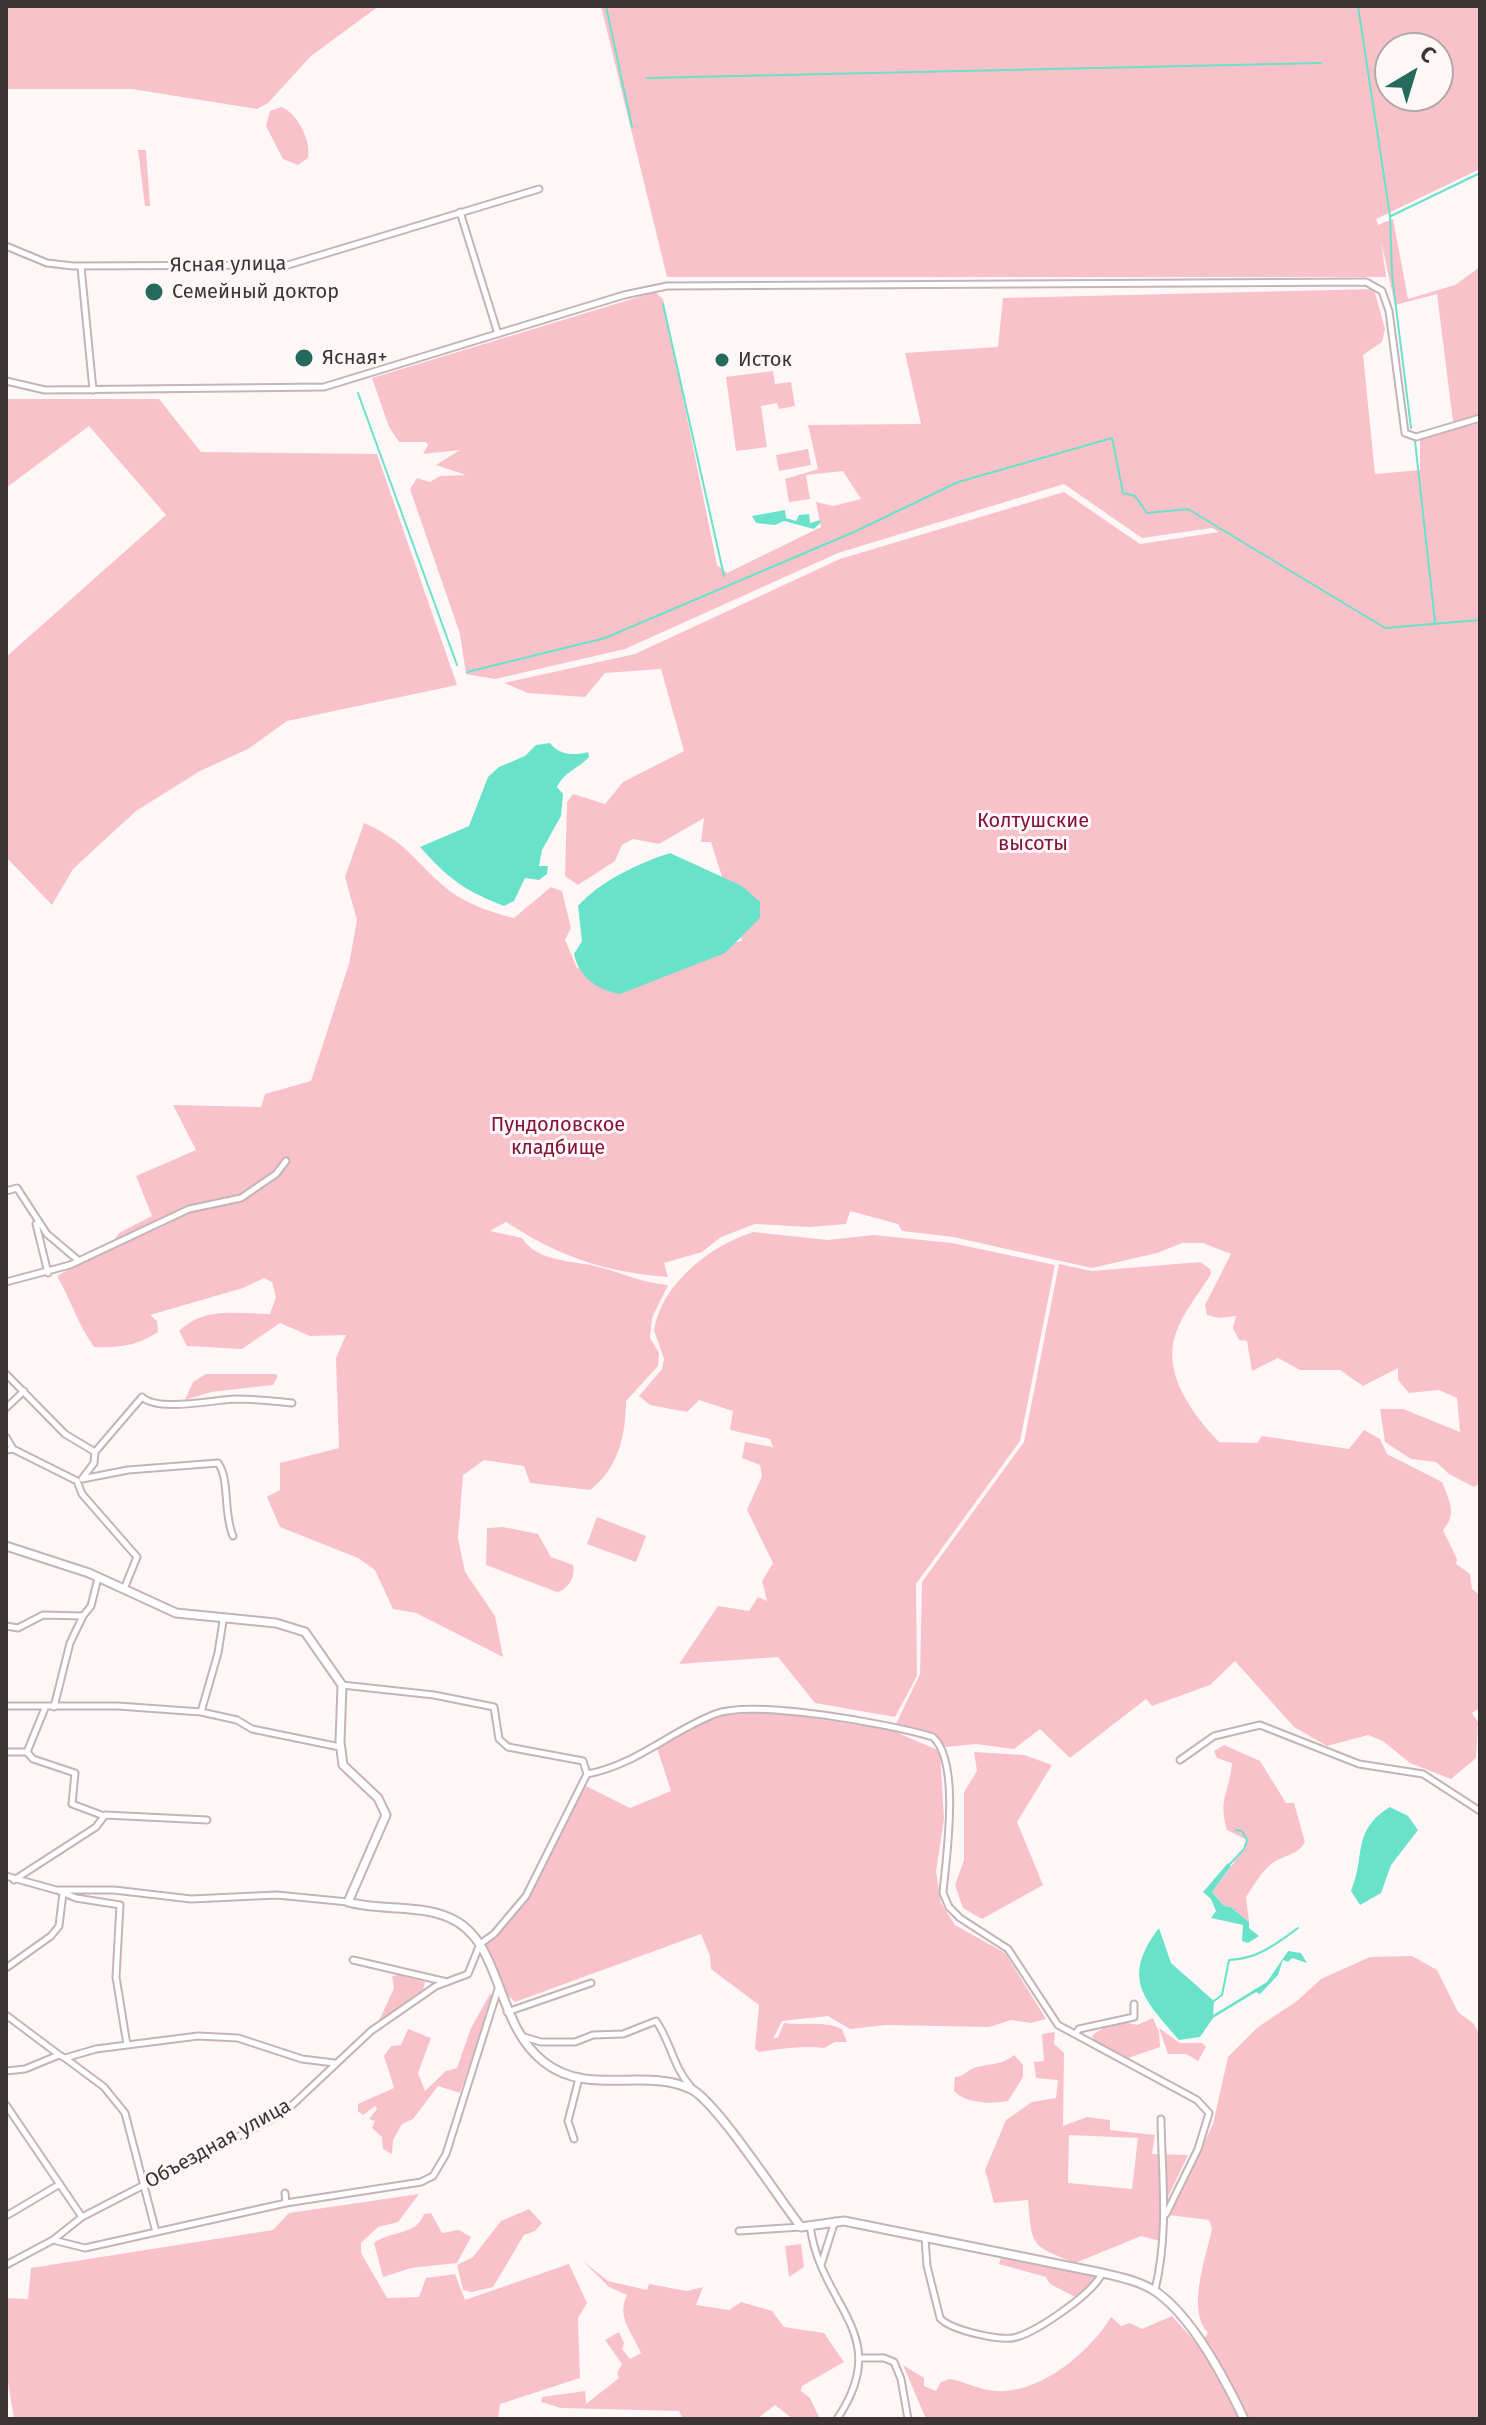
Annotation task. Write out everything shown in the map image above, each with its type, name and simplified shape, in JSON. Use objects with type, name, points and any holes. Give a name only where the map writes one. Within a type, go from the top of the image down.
[{"type":"street","name":"Ясная улица","points":[[6,246],[47,263],[81,267],[288,265],[539,189]]},
{"type":"street","points":[[460,212],[498,334]]},
{"type":"street","points":[[81,267],[93,390]]},
{"type":"street","points":[[6,381],[38,390],[324,387],[667,286],[1366,282],[1382,291],[1389,311],[1405,433],[1416,437],[1480,418]]},
{"type":"street","points":[[6,1282],[48,1273],[79,1261],[168,1216],[241,1198],[276,1174],[286,1161]]},
{"type":"street","points":[[6,1191],[17,1188],[36,1220],[79,1261]]},
{"type":"street","points":[[36,1220],[48,1273]]},
{"type":"street","points":[[6,1374],[65,1434],[95,1452]]},
{"type":"street","points":[[6,1408],[24,1391]]},
{"type":"street","points":[[79,1480],[94,1463],[95,1452],[142,1397],[148,1403],[163,1405],[232,1399],[292,1403]]},
{"type":"street","points":[[6,1437],[10,1449],[79,1480],[128,1470],[218,1463],[225,1479],[225,1511],[233,1536]]},
{"type":"street","points":[[79,1480],[82,1494],[137,1557],[124,1590]]},
{"type":"street","points":[[6,1546],[98,1578],[164,1610],[223,1621],[276,1623],[305,1632],[342,1685],[340,1747],[343,1765],[378,1798],[386,1815],[348,1902]]},
{"type":"street","points":[[54,1707],[70,1643],[91,1606],[98,1578]]},
{"type":"street","points":[[6,1626],[18,1628],[43,1615],[83,1616]]},
{"type":"street","points":[[201,1712],[223,1621]]},
{"type":"street","points":[[342,1685],[434,1695],[494,1707],[499,1739],[508,1747],[583,1761],[587,1774],[642,1754],[716,1713],[745,1710],[798,1713],[933,1737],[942,1747],[949,1799],[943,1893],[949,1907],[1008,1949],[1052,2019],[1197,2100],[1209,2113],[1198,2149],[1166,2214]]},
{"type":"street","points":[[6,1706],[118,1706],[201,1712],[237,1720],[252,1729],[340,1747]]},
{"type":"street","points":[[27,1752],[45,1708]]},
{"type":"street","points":[[1180,1760],[1214,1736],[1260,1725],[1359,1764],[1423,1774],[1480,1811]]},
{"type":"street","points":[[6,1752],[27,1752],[33,1759],[75,1773],[72,1804],[104,1816],[158,1815],[207,1820]]},
{"type":"street","name":"Объездная улица","points":[[6,2265],[53,2240],[82,2217],[288,2109],[371,2031],[448,1982],[468,1974],[480,1944],[494,1934],[526,1896],[587,1774]]},
{"type":"street","points":[[9,1879],[96,1827],[104,1816]]},
{"type":"street","points":[[9,1879],[120,1905],[116,1977],[127,2045]]},
{"type":"street","points":[[56,1890],[114,1890],[191,1899],[277,1895],[444,1916],[466,1927],[480,1944],[506,2012],[519,2036],[542,2061],[579,2078],[604,2082],[663,2082],[697,2093]]},
{"type":"street","points":[[6,1968],[51,1936],[59,1926],[63,1893]]},
{"type":"street","points":[[353,1960],[448,1982]]},
{"type":"street","points":[[506,2012],[591,1983]]},
{"type":"street","points":[[53,2240],[85,2248],[286,2203],[421,2182],[433,2176],[446,2154],[498,1989]]},
{"type":"street","points":[[1075,2034],[1079,2029],[1134,2017],[1134,2004]]},
{"type":"street","points":[[6,2015],[104,2087],[125,2113],[156,2232]]},
{"type":"street","points":[[519,2036],[541,2042],[575,2042],[593,2035],[623,2034],[656,2021],[668,2041],[669,2054],[801,2227]]},
{"type":"street","points":[[6,2071],[25,2069],[62,2056],[96,2049],[186,2036],[238,2038],[302,2059],[334,2063]]},
{"type":"street","points":[[574,2139],[568,2121],[579,2078]]},
{"type":"street","points":[[6,2105],[82,2217]]},
{"type":"street","points":[[1154,2291],[1165,2243],[1161,2119]]},
{"type":"street","points":[[6,2216],[60,2184]]},
{"type":"street","points":[[285,2193],[286,2203]]},
{"type":"street","points":[[739,2231],[801,2227],[835,2221],[1132,2280],[1154,2291],[1216,2362],[1244,2419]]},
{"type":"street","points":[[820,2266],[835,2221]]},
{"type":"street","points":[[810,2225],[813,2248],[820,2266],[857,2334],[862,2358],[849,2402],[837,2419]]},
{"type":"street","points":[[925,2238],[927,2266],[940,2318],[956,2329],[1013,2338],[1020,2336],[1090,2292],[1102,2273]]},
{"type":"street","points":[[862,2358],[884,2358],[894,2362],[901,2379],[908,2419]]},
{"type":"green space","points":[[6,6],[379,6],[311,56],[268,103],[257,109],[132,89],[6,89]]},
{"type":"green space","points":[[601,6],[1480,6],[1480,169],[1376,219],[1378,225],[1393,219],[1408,299],[1455,285],[1480,267],[1480,414],[1453,422],[1437,294],[1395,305],[1381,241],[1386,277],[667,277]]},
{"type":"green space","points":[[281,107],[298,121],[308,144],[308,158],[298,165],[283,159],[266,126],[270,111]]},
{"type":"green space","points":[[138,150],[146,150],[150,206],[145,206]]},
{"type":"green space","points":[[1374,289],[1385,329],[1382,342],[1363,355],[1375,474],[1420,470],[1420,437],[1480,423],[1480,1483],[1474,1487],[1449,1474],[1436,1462],[1411,1459],[1385,1442],[1380,1409],[1403,1409],[1460,1432],[1457,1398],[1439,1390],[1409,1393],[1398,1380],[1398,1368],[1363,1386],[1340,1370],[1300,1370],[1278,1358],[1252,1371],[1247,1341],[1239,1340],[1233,1328],[1236,1316],[1219,1318],[1207,1315],[1205,1305],[1231,1254],[1203,1243],[1182,1243],[1157,1253],[1092,1268],[953,1237],[902,1231],[898,1224],[850,1211],[846,1224],[810,1227],[755,1224],[721,1237],[702,1252],[664,1263],[668,1277],[623,1271],[583,1261],[545,1245],[506,1222],[490,1231],[522,1238],[528,1246],[545,1256],[668,1285],[652,1318],[650,1338],[659,1353],[658,1366],[626,1401],[622,1439],[614,1462],[600,1482],[590,1490],[530,1483],[524,1466],[484,1460],[463,1475],[458,1538],[465,1572],[495,1616],[503,1657],[416,1613],[393,1609],[375,1570],[358,1558],[280,1527],[267,1497],[280,1490],[280,1463],[339,1448],[336,1358],[346,1335],[310,1336],[280,1323],[242,1349],[187,1346],[179,1331],[200,1318],[222,1313],[270,1314],[276,1297],[272,1282],[264,1278],[243,1288],[150,1315],[157,1321],[158,1332],[143,1340],[119,1346],[94,1347],[57,1276],[111,1245],[119,1233],[152,1216],[136,1176],[196,1150],[173,1105],[261,1107],[265,1094],[311,1081],[349,964],[357,920],[345,877],[364,823],[390,837],[453,893],[488,910],[514,918],[551,887],[562,891],[571,928],[565,940],[577,968],[742,941],[711,842],[701,842],[704,818],[659,844],[633,839],[622,845],[615,861],[578,885],[565,876],[567,802],[573,794],[605,804],[623,782],[684,751],[661,669],[605,673],[585,697],[528,693],[504,683],[635,654],[840,559],[1064,492],[1140,544],[1219,532],[1212,528],[1142,538],[1064,484],[838,553],[625,649],[495,679],[466,674],[460,634],[410,489],[417,478],[430,482],[440,476],[466,475],[436,465],[460,450],[423,454],[428,445],[426,442],[399,442],[389,427],[372,378],[655,292],[663,299],[717,565],[727,573],[821,527],[816,502],[833,506],[861,499],[843,471],[806,475],[810,499],[789,502],[785,479],[818,469],[808,425],[921,424],[905,353],[998,347],[1003,298]]},
{"type":"green space","points":[[773,371],[775,384],[791,382],[795,406],[779,409],[777,403],[761,406],[767,447],[736,451],[726,377]]},
{"type":"green space","points":[[6,399],[159,399],[201,452],[377,454],[457,685],[287,721],[248,749],[200,771],[136,811],[73,869],[52,905],[6,857],[6,657],[166,515],[89,426],[6,488]]},
{"type":"green space","points":[[808,449],[811,465],[779,471],[776,455]]},
{"type":"green space","points":[[753,1232],[828,1240],[873,1235],[952,1243],[1055,1265],[1020,1441],[916,1584],[917,1676],[895,1717],[815,1703],[778,1657],[679,1664],[718,1606],[749,1611],[758,1597],[767,1601],[762,1581],[773,1563],[747,1510],[762,1476],[760,1465],[742,1458],[745,1442],[773,1447],[770,1439],[730,1430],[733,1411],[699,1400],[687,1412],[650,1405],[639,1396],[662,1369],[664,1359],[654,1330],[667,1297],[690,1269],[705,1257]]},
{"type":"green space","points":[[1200,1262],[1210,1269],[1211,1274],[1179,1326],[1172,1358],[1174,1372],[1185,1398],[1219,1442],[1257,1443],[1262,1436],[1349,1449],[1364,1430],[1380,1439],[1387,1454],[1442,1482],[1451,1513],[1443,1530],[1457,1559],[1456,1564],[1470,1574],[1472,1589],[1480,1595],[1480,1708],[1472,1713],[1478,1722],[1476,1758],[1451,1779],[1410,1763],[1383,1741],[1368,1735],[1327,1746],[1294,1727],[1235,1661],[1210,1685],[1152,1706],[1146,1699],[1070,1758],[1040,1729],[1014,1749],[976,1744],[946,1747],[931,1736],[895,1726],[920,1674],[922,1582],[1024,1442],[1059,1264],[1092,1271]]},
{"type":"green space","points":[[206,1374],[278,1376],[273,1385],[211,1392],[185,1400],[193,1382]]},
{"type":"green space","points":[[597,1517],[646,1536],[636,1562],[587,1544]]},
{"type":"green space","points":[[503,1527],[538,1534],[551,1557],[573,1565],[568,1585],[557,1592],[486,1565],[487,1528]]},
{"type":"green space","points":[[772,1712],[891,1730],[940,1751],[944,1819],[936,1871],[941,1903],[955,1925],[1005,1953],[1046,2019],[1031,2023],[1011,2020],[989,2027],[886,2025],[850,2029],[828,2016],[782,2021],[773,2039],[778,2037],[784,2023],[820,2024],[842,2029],[847,2042],[835,2042],[824,2048],[799,2047],[759,2052],[755,2049],[759,2005],[711,1969],[710,1956],[701,1934],[515,2002],[503,1991],[484,1944],[515,1913],[529,1893],[586,1786],[630,1808],[671,1791],[657,1748],[716,1716]]},
{"type":"green space","points":[[1224,1745],[1260,1761],[1286,1803],[1294,1803],[1305,1842],[1298,1850],[1269,1866],[1257,1881],[1246,1897],[1249,1922],[1231,1907],[1224,1906],[1212,1892],[1244,1849],[1247,1840],[1227,1830],[1224,1803],[1232,1763],[1217,1758],[1214,1751]]},
{"type":"green space","points":[[974,1752],[1024,1755],[1052,1765],[1017,1822],[1043,1885],[982,1919],[963,1908],[955,1885],[964,1860],[964,1792],[977,1771]]},
{"type":"green space","points":[[1412,1956],[1437,1970],[1458,2012],[1474,2024],[1480,2036],[1480,2419],[1247,2419],[1230,2383],[1225,2381],[1239,2419],[926,2419],[903,2365],[924,2378],[924,2386],[936,2391],[941,2382],[949,2379],[989,2390],[1013,2390],[1046,2378],[1077,2357],[1111,2317],[1121,2326],[1130,2323],[1142,2329],[1172,2316],[1220,2370],[1221,2379],[1229,2381],[1204,2339],[1208,2333],[1198,2311],[1200,2283],[1212,2229],[1209,2220],[1169,2215],[1213,2124],[1228,2057],[1258,2027],[1297,2001],[1321,1979],[1370,1957]]},
{"type":"green space","points":[[392,1976],[425,1982],[423,1990],[379,2021],[394,1988]]},
{"type":"green space","points":[[490,1994],[494,1996],[460,2093],[438,2086],[413,2119],[402,2124],[393,2140],[392,2154],[383,2149],[382,2137],[372,2128],[375,2121],[369,2119],[377,2109],[375,2106],[363,2115],[358,2111],[358,2104],[394,2088],[384,2056],[391,2046],[401,2045],[408,2029],[431,2038],[418,2073],[425,2091],[446,2071],[457,2068],[471,2028]]},
{"type":"green space","points":[[1153,2018],[1159,2032],[1160,2047],[1128,2058],[1095,2042],[1092,2036],[1113,2025],[1137,2025]]},
{"type":"green space","points":[[1159,2028],[1180,2043],[1202,2043],[1206,2047],[1198,2061],[1186,2054],[1168,2054]]},
{"type":"green space","points":[[1055,2032],[1054,2044],[1064,2053],[1063,2126],[1087,2117],[1110,2120],[1110,2130],[1155,2135],[1152,2154],[1188,2155],[1161,2212],[1164,2242],[1141,2236],[1075,2263],[1036,2243],[1028,2200],[994,2203],[985,2170],[1006,2120],[1032,2102],[1056,2098],[1058,2080],[1036,2078],[1034,2062],[1044,2061],[1042,2034]],"holes":[[[1069,2135],[1138,2138],[1132,2189],[1068,2183]]]},
{"type":"green space","points":[[1014,2055],[1023,2065],[1023,2077],[1008,2101],[972,2101],[954,2091],[955,2077]]},
{"type":"green space","points":[[419,2194],[398,2222],[378,2227],[361,2243],[361,2253],[387,2298],[419,2297],[426,2278],[455,2274],[465,2300],[569,2264],[587,2303],[578,2318],[580,2378],[500,2404],[498,2419],[14,2419],[6,2370],[6,2298],[28,2299],[31,2268],[273,2230],[289,2213]]},
{"type":"green space","points":[[529,2209],[542,2223],[535,2231],[524,2235],[493,2287],[472,2292],[463,2290],[457,2265],[473,2257],[501,2221]]},
{"type":"green space","points":[[431,2213],[442,2233],[459,2230],[471,2237],[457,2263],[411,2268],[383,2277],[374,2243],[415,2226],[424,2214]]},
{"type":"green space","points":[[801,2244],[804,2267],[789,2277],[785,2246]]},
{"type":"green space","points":[[1001,2257],[1099,2277],[1077,2298],[1050,2284],[1046,2277],[999,2264]]},
{"type":"green space","points":[[583,2261],[608,2281],[647,2290],[649,2284],[687,2291],[703,2287],[696,2305],[729,2310],[741,2302],[772,2311],[784,2327],[824,2333],[844,2362],[802,2386],[801,2391],[810,2398],[820,2419],[793,2419],[775,2405],[757,2419],[683,2419],[679,2411],[561,2408],[541,2402],[542,2397],[585,2391],[586,2404],[619,2378],[617,2373],[622,2364],[605,2340],[619,2332],[624,2343],[622,2349],[630,2359],[641,2353],[624,2318],[627,2295],[609,2287]]},
{"type":"shaded area","points":[[785,510],[786,518],[796,521],[799,515],[809,514],[810,523],[820,520],[820,523],[814,529],[784,521],[775,525],[756,523],[752,516]]},
{"type":"shaded area","points":[[550,743],[562,752],[588,752],[589,757],[563,778],[557,787],[563,794],[561,816],[542,850],[539,866],[548,866],[547,874],[539,880],[525,878],[514,901],[504,906],[458,882],[420,847],[469,826],[488,777],[499,767],[525,756],[536,745]]},
{"type":"shaded area","points":[[670,853],[742,886],[760,902],[760,918],[725,953],[620,994],[597,986],[580,970],[574,954],[582,941],[578,906],[621,874]]},
{"type":"shaded area","points":[[1390,1807],[1408,1816],[1418,1830],[1391,1865],[1381,1893],[1360,1905],[1351,1891],[1364,1835],[1378,1816]]},
{"type":"shaded area","points":[[1228,1863],[1231,1866],[1212,1892],[1224,1906],[1231,1907],[1249,1922],[1249,1928],[1259,1936],[1248,1943],[1242,1941],[1243,1925],[1211,1918],[1216,1911],[1211,1899],[1203,1892]]},
{"type":"shaded area","points":[[1159,1928],[1171,1963],[1214,2001],[1213,2015],[1267,1982],[1288,1951],[1301,1953],[1307,1963],[1292,1958],[1288,1962],[1283,1960],[1278,1975],[1260,1994],[1256,1992],[1213,2018],[1200,2037],[1179,2040],[1147,2000],[1139,1975],[1147,1946]]},
{"type":"waterway","points":[[606,6],[632,127]]},
{"type":"waterway","points":[[1358,6],[1390,216],[1392,275],[1411,428]]},
{"type":"waterway","points":[[647,78],[1321,63]]},
{"type":"waterway","points":[[1391,216],[1480,173]]},
{"type":"waterway","points":[[663,304],[724,576]]},
{"type":"waterway","points":[[358,393],[457,665]]},
{"type":"waterway","points":[[467,672],[605,638],[854,532],[958,482],[1112,438],[1123,493],[1135,496],[1147,513],[1188,509],[1385,628],[1480,620]]},
{"type":"waterway","points":[[1415,441],[1435,622]]},
{"type":"waterway","points":[[1230,1864],[1244,1849],[1247,1840],[1242,1831],[1236,1830]]},
{"type":"waterway","points":[[1214,2001],[1222,1995],[1229,1960],[1258,1954],[1298,1928]]},
{"type":"place","name":"Семейный доктор","points":[[154,292]]},
{"type":"place","name":"Ясная+","points":[[304,358]]},
{"type":"place","name":"Исток","points":[[722,360]]},
{"type":"park label","name":"Колтушские высоты","points":[[1033,832]]},
{"type":"park label","name":"Пундоловское кладбище","points":[[558,1136]]}]
